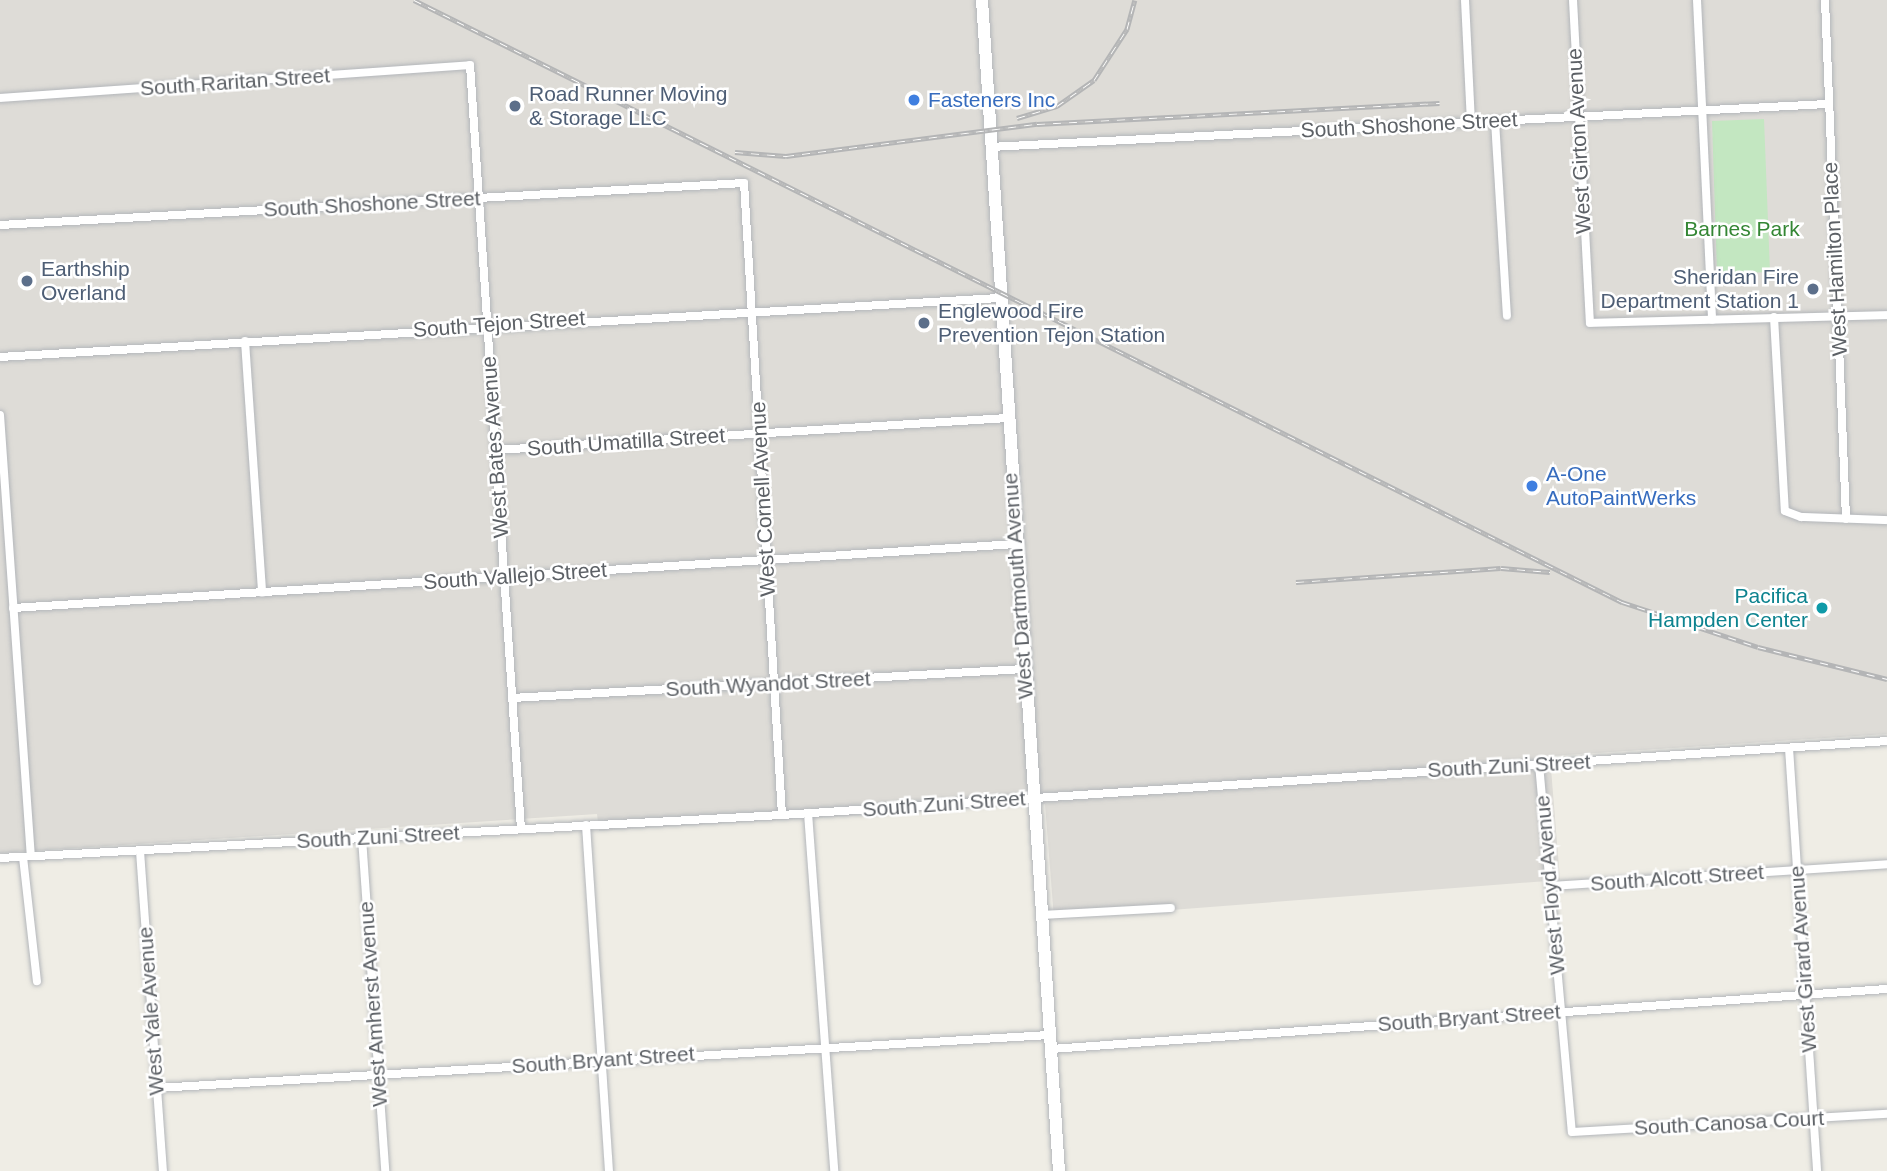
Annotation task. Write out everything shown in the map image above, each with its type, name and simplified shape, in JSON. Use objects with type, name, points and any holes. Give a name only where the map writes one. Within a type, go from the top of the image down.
[{"type":"main road","name":"West Dartmouth Avenue","points":[[982,0],[999,298],[1059,1171]]},
{"type":"street","points":[[1465,0],[1471,122]]},
{"type":"street","name":"West Girton Avenue","points":[[1573,0],[1590,323],[1712,320]]},
{"type":"street","points":[[1697,0],[1712,320],[1887,315]]},
{"type":"street","name":"West Hamilton Place","points":[[1825,0],[1846,519]]},
{"type":"street","name":"South Raritan Street","points":[[0,98],[470,65]]},
{"type":"street","name":"West Bates Avenue","points":[[470,65],[520,828]]},
{"type":"street","name":"South Shoshone Street","points":[[990,146],[1828,104]]},
{"type":"street","points":[[1495,121],[1507,316]]},
{"type":"street","name":"South Shoshone Street","points":[[0,225],[744,183]]},
{"type":"street","name":"West Cornell Avenue","points":[[744,183],[782,815]]},
{"type":"street","name":"South Tejon Street","points":[[0,357],[487,324],[999,298]]},
{"type":"street","points":[[1774,317],[1782,505],[1793,516],[1887,520]]},
{"type":"street","points":[[245,341],[262,592]]},
{"type":"street","points":[[0,415],[37,981]]},
{"type":"street","name":"South Umatilla Street","points":[[496,450],[1007,418]]},
{"type":"street","name":"South Vallejo Street","points":[[13,608],[1016,544]]},
{"type":"street","name":"South Wyandot Street","points":[[512,698],[1024,669]]},
{"type":"street","name":"South Zuni Street","points":[[0,858],[782,815],[1887,741]]},
{"type":"street","name":"West Girard Avenue","points":[[1789,748],[1817,1171]]},
{"type":"street","name":"West Floyd Avenue","points":[[1539,764],[1572,1132]]},
{"type":"street","points":[[808,813],[834,1171]]},
{"type":"street","points":[[586,825],[609,1171]]},
{"type":"street","name":"West Amherst Avenue","points":[[362,838],[385,1171]]},
{"type":"street","name":"West Yale Avenue","points":[[140,851],[163,1171]]},
{"type":"street","name":"South Alcott Street","points":[[1551,886],[1887,864]]},
{"type":"street","points":[[1041,915],[1171,908]]},
{"type":"street","name":"South Bryant Street","points":[[156,1088],[826,1046],[1050,1042],[1561,1012],[1887,989]]},
{"type":"street","name":"South Canosa Court","points":[[1572,1132],[1887,1114]]},
{"type":"shaded area","points":[[0,0],[1887,0],[1887,734],[1550,756],[1560,880],[1054,919],[1045,804],[599,831],[597,814],[0,853]]},
{"type":"green space","name":"Barnes Park","points":[[1764,119],[1770,272],[1717,274],[1712,121]]},
{"type":"railway","points":[[414,0],[1622,602],[1758,647],[1887,679]]},
{"type":"railway","points":[[1017,118],[1057,106],[1094,80],[1127,29],[1135,0]]},
{"type":"railway","points":[[735,152],[786,156],[1037,124],[1439,103]]},
{"type":"railway","points":[[1296,582],[1501,568],[1550,572]]},
{"type":"place","name":"Fasteners Inc","points":[[914,100]]},
{"type":"place","name":"Road Runner Moving & Storage LLC","points":[[515,106]]},
{"type":"place","name":"Earthship Overland","points":[[27,281]]},
{"type":"place","name":"Sheridan Fire Department Station 1","points":[[1813,289]]},
{"type":"place","name":"Englewood Fire Prevention Tejon Station","points":[[924,323]]},
{"type":"place","name":"A-One AutoPaintWerks","points":[[1532,486]]},
{"type":"place","name":"Pacifica Hampden Center","points":[[1822,608]]}]
